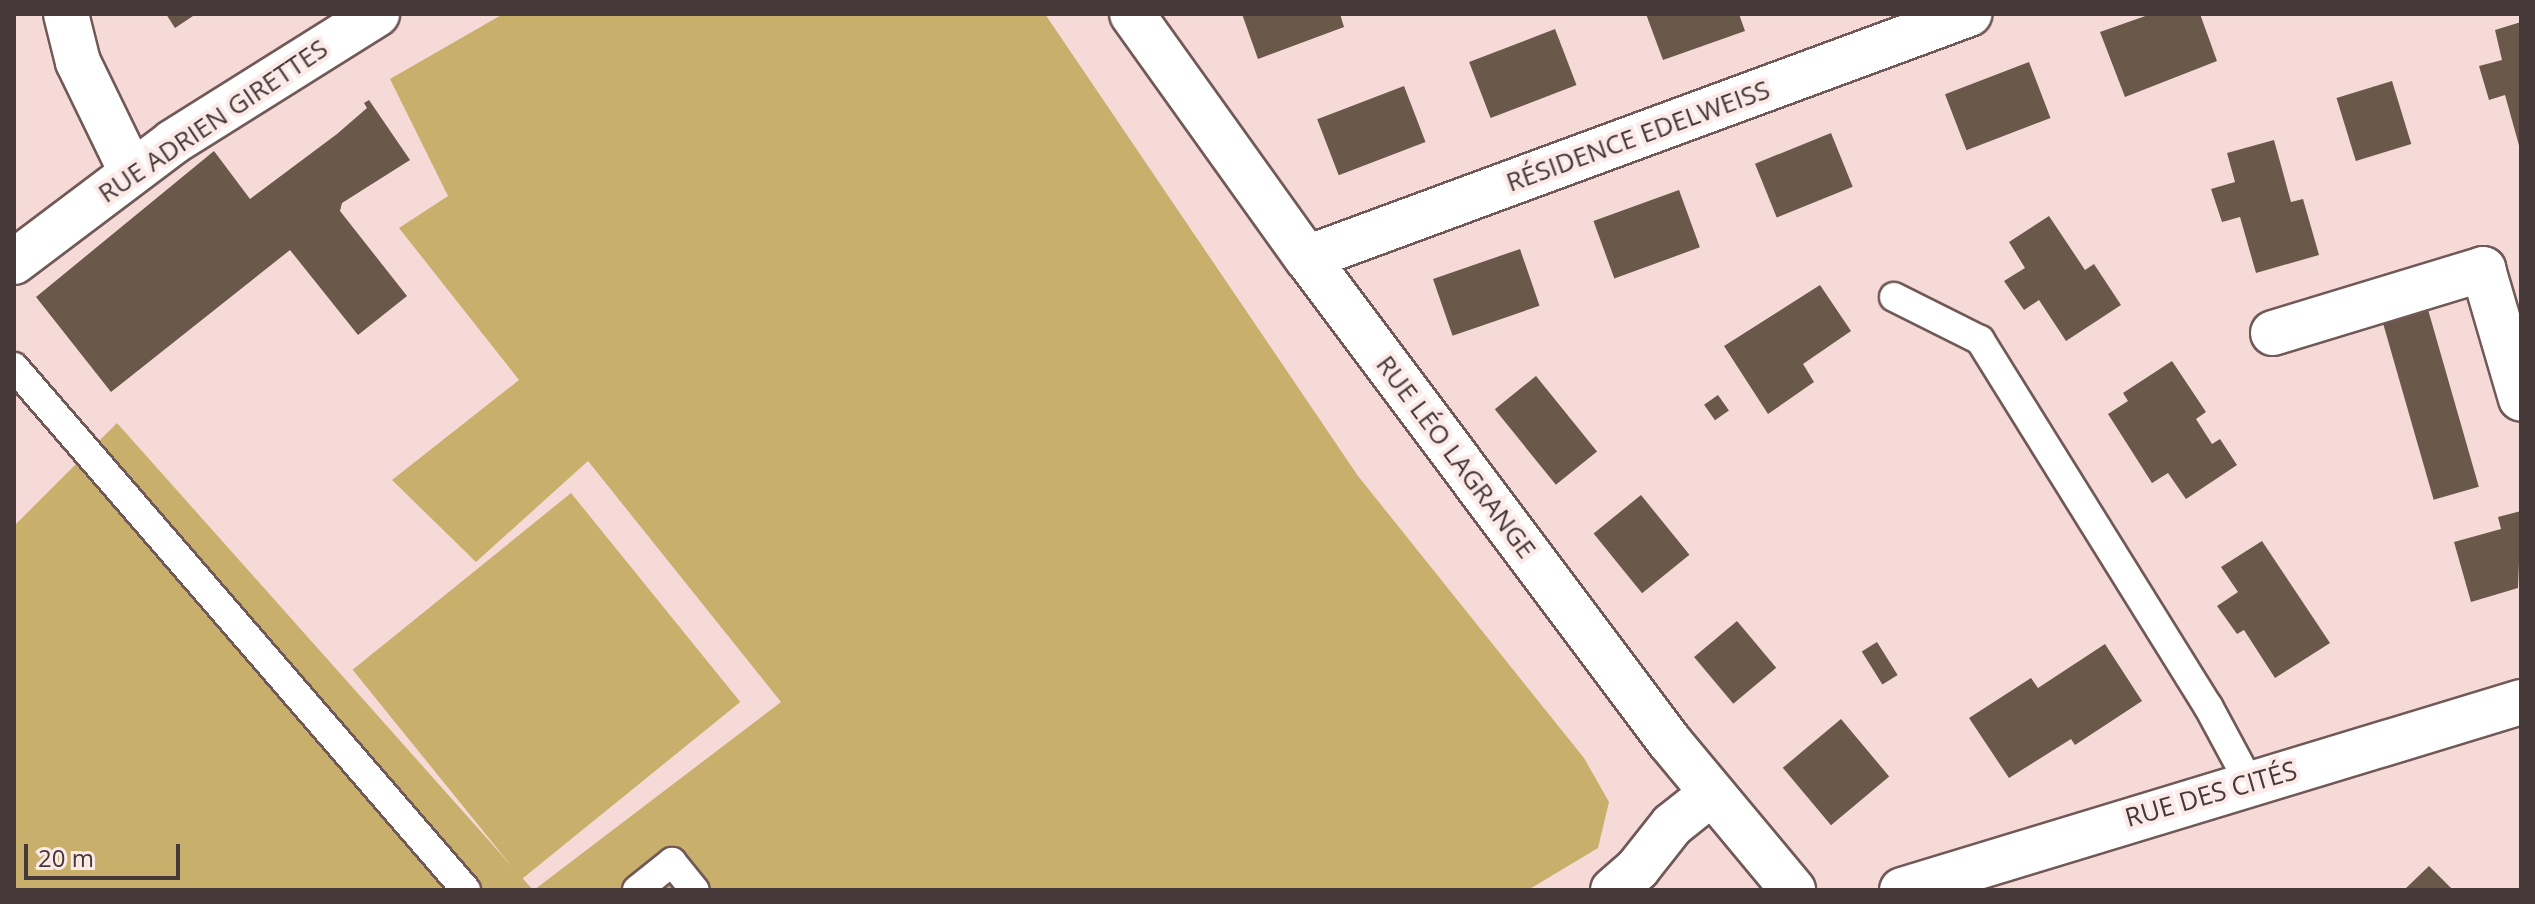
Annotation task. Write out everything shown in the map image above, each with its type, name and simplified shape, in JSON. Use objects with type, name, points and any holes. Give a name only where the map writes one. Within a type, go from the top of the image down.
[{"type":"street","points":[[66,14],[78,62],[131,171]]},
{"type":"street","name":"RUE ADRIEN GIRETTES","points":[[14,262],[131,171],[377,14]]},
{"type":"street","name":"RUE LÉO LAGRANGE","points":[[1132,14],[1307,258],[1711,794],[1793,890]]},
{"type":"street","name":"RÉSIDENCE EDELWEISS","points":[[1307,258],[1969,14]]},
{"type":"street","points":[[2273,333],[2483,269],[2521,399]]},
{"type":"street","name":"RUE DES CITÉS","points":[[1902,890],[2521,702]]},
{"type":"street","points":[[1613,890],[1638,868],[1672,825],[1711,794]]},
{"type":"lane","points":[[1894,297],[1980,340],[2208,706],[2250,784]]},
{"type":"lane","points":[[14,367],[466,890]]},
{"type":"lane","points":[[637,890],[672,862],[695,890]]},
{"type":"shaded area","points":[[503,14],[1045,14],[1358,476],[1584,758],[1609,802],[1598,848],[1528,890],[534,890],[781,702],[588,461],[476,562],[392,480],[519,380],[399,228],[448,196],[390,79]]},
{"type":"shaded area","points":[[117,423],[533,890],[14,890],[14,526]]},
{"type":"shaded area","points":[[571,493],[740,702],[522,879],[353,670]]},
{"type":"building","points":[[166,14],[196,14],[175,28]]},
{"type":"building","points":[[1242,14],[1340,14],[1344,27],[1258,59]]},
{"type":"building","points":[[1646,14],[1739,14],[1745,31],[1663,60]]},
{"type":"building","points":[[2151,14],[2200,14],[2217,61],[2125,97],[2100,32]]},
{"type":"building","points":[[2521,22],[2520,149],[2505,95],[2489,100],[2479,66],[2502,60],[2495,30]]},
{"type":"building","points":[[1555,29],[1577,85],[1491,118],[1469,62]]},
{"type":"building","points":[[2029,62],[2051,118],[1966,150],[1945,94]]},
{"type":"building","points":[[2392,81],[2411,144],[2356,161],[2337,98]]},
{"type":"building","points":[[1404,86],[1426,142],[1339,175],[1317,119]]},
{"type":"building","points":[[369,100],[410,160],[342,203],[340,211],[407,296],[358,335],[290,250],[111,392],[36,297],[214,151],[250,199],[337,134],[367,108],[364,103]]},
{"type":"building","points":[[1831,133],[1853,187],[1777,217],[1755,164]]},
{"type":"building","points":[[2274,140],[2291,202],[2303,199],[2319,255],[2256,273],[2240,217],[2222,222],[2211,189],[2235,182],[2227,153]]},
{"type":"building","points":[[1679,190],[1700,247],[1614,278],[1593,221]]},
{"type":"building","points":[[2049,216],[2085,270],[2094,264],[2121,305],[2066,341],[2039,300],[2024,310],[2004,281],[2025,268],[2009,242]]},
{"type":"building","points":[[1520,249],[1540,306],[1453,336],[1433,279]]},
{"type":"building","points":[[1820,285],[1851,331],[1803,364],[1814,382],[1768,414],[1724,346]]},
{"type":"building","points":[[2427,306],[2479,487],[2434,500],[2382,319]]},
{"type":"building","points":[[2172,361],[2206,412],[2196,419],[2212,444],[2220,439],[2237,465],[2186,499],[2168,473],[2152,483],[2108,414],[2128,401],[2123,393]]},
{"type":"building","points":[[1536,376],[1597,451],[1556,485],[1495,409]]},
{"type":"building","points":[[1718,395],[1729,411],[1715,420],[1704,405]]},
{"type":"building","points":[[1641,495],[1689,555],[1642,593],[1594,533]]},
{"type":"building","points":[[2521,511],[2518,588],[2471,602],[2454,542],[2501,529],[2498,517]]},
{"type":"building","points":[[2262,541],[2330,643],[2275,678],[2244,630],[2237,634],[2217,606],[2238,592],[2221,567]]},
{"type":"building","points":[[1737,621],[1776,668],[1733,704],[1694,657]]},
{"type":"building","points":[[1877,642],[1898,675],[1882,685],[1862,652]]},
{"type":"building","points":[[2105,644],[2142,701],[2075,745],[2071,739],[2009,778],[1969,718],[2031,678],[2038,688]]},
{"type":"building","points":[[1841,719],[1889,776],[1831,825],[1783,768]]},
{"type":"building","points":[[2429,866],[2453,890],[2404,890]]}]
